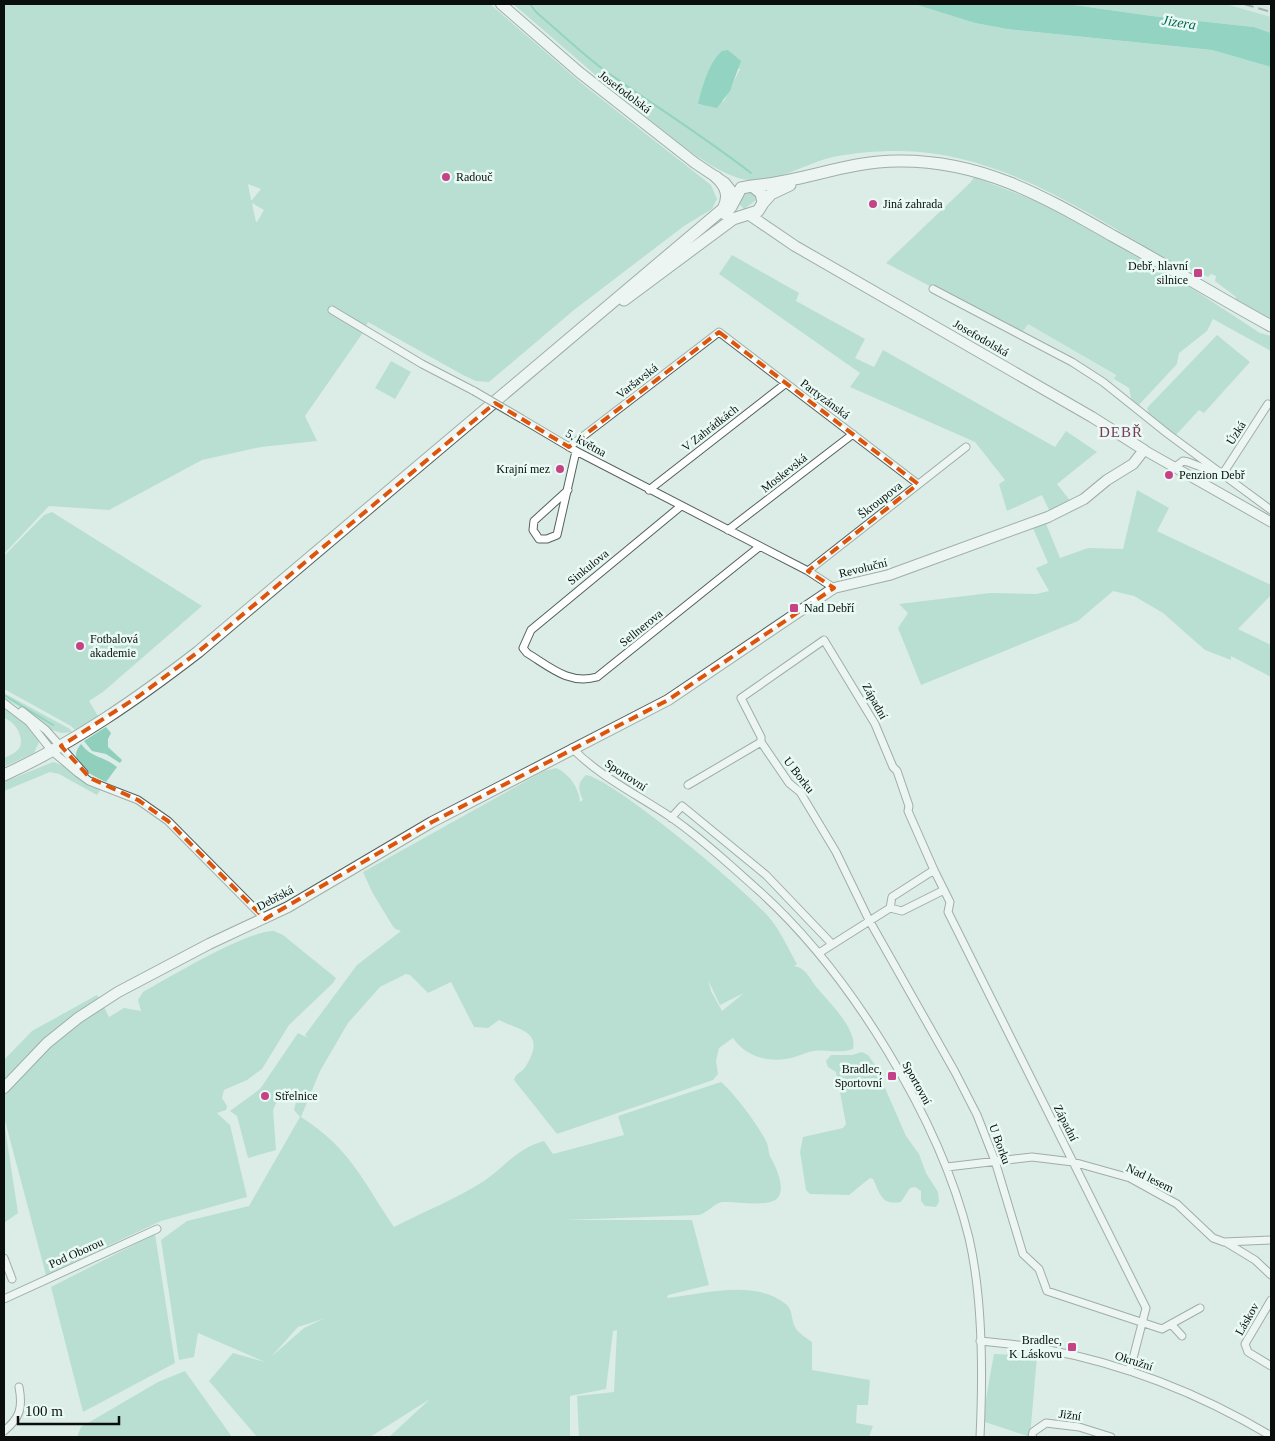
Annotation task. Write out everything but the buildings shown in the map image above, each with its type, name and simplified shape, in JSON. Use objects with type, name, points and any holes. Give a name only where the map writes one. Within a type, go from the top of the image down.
[{"type":"main road","name":"Josefodolská","points":[[501,4],[579,72],[716,176],[731,189],[736,197]]},
{"type":"main road","points":[[690,237],[728,212],[741,188],[864,163],[912,161],[954,166],[1005,180],[1063,208],[1271,326]]},
{"type":"main road","points":[[587,326],[658,276],[726,224],[747,214],[757,212],[774,192],[818,173]]},
{"type":"main road","points":[[716,176],[752,186],[761,193],[764,212],[775,232]]},
{"type":"main road","points":[[4,775],[56,748],[139,696],[198,652],[587,326],[720,213],[726,203],[725,188],[716,176]]},
{"type":"main road","points":[[736,197],[738,208],[747,214]]},
{"type":"main road","name":"Josefodolská","points":[[747,214],[1092,416],[1144,450]]},
{"type":"main road","name":"Revoluční","points":[[572,748],[668,700],[834,588],[889,576],[1057,514],[1074,506],[1133,464],[1144,450]]},
{"type":"main road","name":"Debřská","points":[[4,1088],[47,1043],[91,1009],[162,967],[265,919],[432,822],[572,748]]},
{"type":"street","name":"Josefodolská","points":[[933,289],[1072,362],[1102,382],[1222,475],[1271,510]]},
{"type":"street","name":"5. května","points":[[332,310],[422,364],[474,391],[573,449],[808,572],[834,588]]},
{"type":"street","name":"Partyzánská","points":[[719,332],[918,484]]},
{"type":"street","name":"Varšavská","points":[[573,449],[719,332]]},
{"type":"street","name":"V Zahrádkách","points":[[649,490],[785,384]]},
{"type":"street","name":"Úzká","points":[[1222,475],[1268,404]]},
{"type":"street","name":"Moskevská","points":[[728,530],[853,434]]},
{"type":"street","name":"Škroupova","points":[[808,572],[966,447]]},
{"type":"street","points":[[568,490],[534,521],[533,530],[539,539],[547,539],[557,534],[568,490],[573,449]]},
{"type":"street","name":"Josefodolská","points":[[1144,450],[1271,522]]},
{"type":"street","name":"Josefodolská","points":[[1174,467],[1183,461],[1222,475]]},
{"type":"street","name":"Sinkulova","points":[[527,654],[523,648],[531,630],[681,506]]},
{"type":"street","name":"Sellnerova","points":[[527,654],[570,679],[589,680],[597,677],[759,547]]},
{"type":"street","name":"Západní","points":[[741,698],[824,640],[875,724],[893,768],[897,771],[910,806],[908,811],[950,902],[948,912],[1146,1308],[1130,1370]]},
{"type":"street","name":"U Borku","points":[[741,698],[761,737],[761,742],[789,783],[800,792],[836,852],[869,920],[955,1072],[977,1115],[995,1161],[1023,1254],[1039,1269],[1047,1291],[1143,1321]]},
{"type":"street","points":[[5,703],[34,718],[56,748],[99,784],[138,800],[168,821],[265,919]]},
{"type":"street","points":[[688,784],[761,742]]},
{"type":"street","name":"Sportovní","points":[[572,748],[596,770],[671,818],[759,890],[818,953],[882,1043],[924,1117],[947,1167],[969,1238],[976,1289],[980,1341],[980,1437]]},
{"type":"street","points":[[671,818],[682,806],[766,875],[832,944]]},
{"type":"street","points":[[890,908],[892,897],[934,870]]},
{"type":"street","points":[[818,953],[890,908],[902,911],[944,890]]},
{"type":"street","name":"Nad lesem","points":[[947,1167],[1032,1157],[1073,1162],[1130,1178],[1177,1204],[1213,1238],[1224,1242]]},
{"type":"street","name":"Pod Oborou","points":[[4,1299],[157,1229]]},
{"type":"street","points":[[1224,1242],[1271,1240]]},
{"type":"street","points":[[1224,1242],[1238,1248],[1271,1275]]},
{"type":"street","points":[[4,1258],[12,1279]]},
{"type":"street","name":"Láskov","points":[[1271,1300],[1244,1344],[1248,1352],[1271,1366]]},
{"type":"street","points":[[1143,1321],[1162,1329],[1200,1308]]},
{"type":"street","points":[[1170,1324],[1182,1336]]},
{"type":"street","name":"Okružní","points":[[980,1341],[1044,1349],[1130,1370],[1193,1394],[1271,1436]]},
{"type":"street","points":[[4,1431],[19,1416],[22,1409],[19,1387]]},
{"type":"street","name":"Jižní","points":[[1032,1437],[1033,1432],[1046,1423],[1079,1427],[1111,1437]]},
{"type":"highlighted area","points":[[719,332],[918,484],[808,571],[834,588],[668,700],[432,822],[265,919],[168,821],[138,800],[90,778],[61,746],[139,696],[198,652],[495,403],[569,447]]},
{"type":"shaded area","points":[[4,4],[490,4],[580,82],[711,185],[717,199],[712,209],[684,226],[574,310],[489,382],[476,381],[463,375],[368,322],[362,334],[305,416],[317,441],[261,447],[202,460],[109,510],[49,506],[4,554]],"holes":[[[248,184],[261,189],[252,200],[251,200]],[[252,203],[264,210],[257,222],[256,222]]]},
{"type":"shaded area","points":[[513,4],[914,4],[975,23],[1007,29],[1212,50],[1271,67],[1271,319],[1235,299],[1236,297],[1215,281],[1216,276],[1211,274],[1208,277],[1173,263],[1039,187],[1004,172],[969,161],[933,153],[873,152],[833,157],[774,178],[750,180],[738,178],[705,161],[655,124]],"holes":[[[714,62],[740,69],[724,101],[699,105]]]},
{"type":"shaded area","points":[[1067,4],[1226,4],[1271,17],[1271,33],[1254,27],[1152,16]]},
{"type":"shaded area","points":[[1226,4],[1261,4],[1271,7],[1271,17]]},
{"type":"shaded area","points":[[974,177],[1044,204],[1196,291],[1260,333],[1271,336],[1271,351],[1213,319],[1207,331],[1179,353],[1177,364],[1137,407],[1132,402],[1129,388],[1114,379],[1116,375],[1028,324],[1021,334],[886,263]]},
{"type":"shaded area","points":[[748,190],[759,198],[744,209],[740,205],[739,197]]},
{"type":"shaded area","points":[[732,255],[799,293],[796,301],[865,339],[855,358],[874,367],[883,350],[1055,447],[1066,431],[1097,452],[1057,484],[1072,503],[1050,512],[1042,495],[1007,511],[999,484],[1005,480],[975,442],[850,387],[860,373],[719,274]]},
{"type":"shaded area","points":[[1028,324],[1116,376],[1110,386],[1021,334]]},
{"type":"shaded area","points":[[1217,335],[1250,362],[1204,413],[1199,410],[1175,436],[1149,416],[1147,408]]},
{"type":"shaded area","points":[[391,361],[411,372],[395,399],[375,388]]},
{"type":"shaded area","points":[[1137,490],[1169,508],[1157,531],[1271,585],[1271,595],[1238,629],[1271,645],[1271,677],[1231,656],[1231,660],[1205,650],[1163,613],[1134,596],[1113,591],[1078,621],[921,685],[898,628],[908,613],[899,604],[990,593],[1036,594],[1049,591],[1036,568],[1048,563],[1032,526],[1045,521],[1060,558],[1088,548],[1123,549]]},
{"type":"shaded area","name":"Fotbalová akademie","points":[[52,512],[202,606],[103,692],[89,701],[98,716],[76,731],[71,726],[4,689],[4,556],[44,515]]},
{"type":"shaded area","points":[[4,693],[70,729],[72,732],[62,733],[52,730],[35,716],[4,698]]},
{"type":"shaded area","points":[[4,707],[25,723],[39,742],[34,753],[4,767],[4,758],[17,751],[20,747],[21,738],[17,729],[4,718]]},
{"type":"shaded area","points":[[106,727],[111,733],[108,739],[108,747],[122,760],[120,763],[106,754],[92,751],[84,741]]},
{"type":"shaded area","points":[[81,744],[94,755],[107,760],[117,767],[106,782],[87,772],[78,762],[76,757],[77,751]]},
{"type":"shaded area","points":[[53,762],[65,767],[101,789],[97,795],[59,774],[50,772],[4,791],[4,782]]},
{"type":"shaded area","points":[[556,768],[566,774],[576,787],[580,802],[583,800],[579,790],[580,784],[586,775],[601,781],[682,839],[739,888],[760,907],[776,926],[797,964],[794,966],[805,972],[847,1025],[851,1033],[853,1049],[814,1051],[791,1058],[774,1060],[751,1054],[738,1045],[733,1038],[719,1048],[716,1061],[718,1074],[713,1080],[557,1134],[514,1080],[532,1054],[534,1046],[528,1034],[499,1020],[488,1028],[474,1027],[451,982],[428,993],[410,975],[406,974],[380,987],[348,1023],[320,1071],[301,1117],[318,1129],[344,1153],[394,1227],[473,1188],[492,1176],[526,1148],[535,1144],[544,1141],[553,1154],[624,1135],[618,1116],[721,1082],[746,1111],[767,1143],[769,1154],[778,1173],[781,1186],[779,1196],[775,1200],[764,1203],[722,1202],[699,1215],[566,1220],[692,1220],[709,1285],[668,1295],[667,1298],[713,1291],[745,1290],[760,1292],[774,1297],[787,1305],[796,1329],[812,1342],[812,1370],[870,1380],[868,1405],[857,1405],[856,1423],[873,1426],[869,1437],[579,1437],[577,1396],[614,1392],[617,1330],[613,1331],[606,1389],[570,1396],[570,1437],[389,1437],[430,1399],[370,1437],[257,1437],[209,1381],[233,1353],[265,1362],[198,1333],[194,1357],[179,1360],[161,1240],[187,1221],[249,1206],[300,1117],[294,1110],[297,1098],[289,1095],[283,1088],[273,1110],[276,1150],[248,1158],[237,1116],[230,1111],[260,1089],[298,1033],[308,1038],[305,1035],[357,965],[401,931],[395,929],[392,925],[372,892],[363,872],[544,771]],"holes":[[[708,980],[720,1005],[744,993],[722,1011],[711,991]],[[323,1319],[304,1328],[271,1357],[298,1327]]]},
{"type":"shaded area","points":[[274,931],[283,935],[336,978],[289,1025],[262,1069],[247,1080],[224,1090],[222,1098],[227,1106],[226,1110],[217,1113],[230,1125],[247,1197],[161,1221],[46,1275],[4,1117],[4,1090],[29,1063],[102,1003],[109,1017],[124,1008],[141,1011],[138,1000],[143,992],[228,946],[246,938]]},
{"type":"shaded area","points":[[97,995],[101,1001],[4,1085],[4,1060],[32,1031]]},
{"type":"shaded area","points":[[862,1052],[868,1055],[875,1065],[906,1136],[919,1154],[926,1173],[938,1192],[939,1202],[936,1207],[925,1206],[921,1201],[921,1191],[915,1187],[910,1188],[901,1202],[889,1202],[882,1197],[873,1179],[870,1178],[849,1195],[810,1194],[806,1190],[800,1152],[803,1137],[843,1128],[846,1124],[836,1072],[828,1067],[826,1061],[831,1055],[852,1055]]},
{"type":"shaded area","points":[[4,1121],[18,1213],[4,1223]]},
{"type":"shaded area","points":[[155,1234],[175,1363],[83,1412],[51,1287]]},
{"type":"shaded area","points":[[994,1354],[1037,1356],[1030,1437],[982,1421]]},
{"type":"shaded area","points":[[185,1371],[232,1437],[77,1437],[81,1427],[158,1382]]},
{"type":"water","name":"Jizera","points":[[914,4],[1067,4],[1152,16],[1254,27],[1271,33],[1271,67],[1212,50],[1007,29],[975,23]]},
{"type":"water","points":[[728,50],[741,61],[730,91],[717,108],[698,104],[713,62],[722,51]]},
{"type":"waterway","points":[[530,4],[536,12],[600,67],[714,145],[751,173]]},
{"type":"waterway","points":[[4,695],[53,725]]},
{"type":"railway","points":[[1244,4],[1271,12]]},
{"type":"place","name":"Radouč","points":[[446,177]]},
{"type":"place","name":"Jiná zahrada","points":[[873,204]]},
{"type":"place","name":"Debř, hlavní silnice","points":[[1198,273]]},
{"type":"place","name":"Krajní mez","points":[[560,469]]},
{"type":"place","name":"Penzion Debř","points":[[1169,475]]},
{"type":"place","name":"Nad Debří","points":[[794,608]]},
{"type":"place","name":"Fotbalová akademie","points":[[80,646]]},
{"type":"place","name":"Bradlec, Sportovní","points":[[892,1076]]},
{"type":"place","name":"Střelnice","points":[[265,1096]]},
{"type":"place","name":"Bradlec, K Láskovu","points":[[1072,1347]]},
{"type":"district","name":"DEBŘ","points":[[1121,432]]}]
